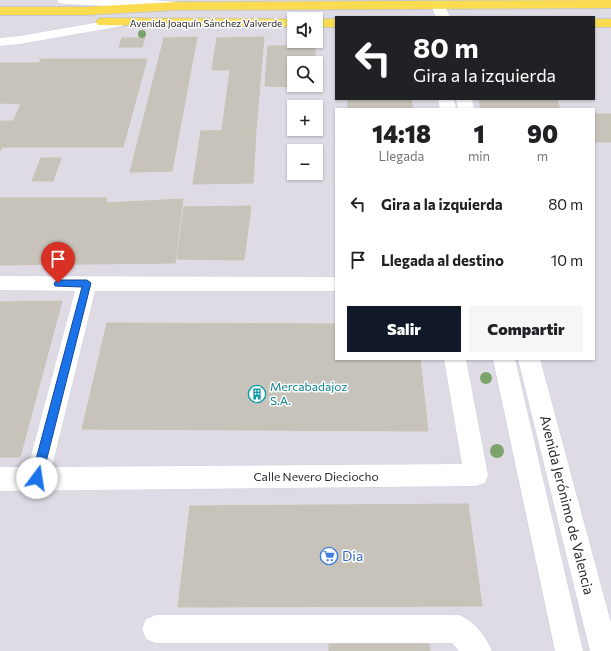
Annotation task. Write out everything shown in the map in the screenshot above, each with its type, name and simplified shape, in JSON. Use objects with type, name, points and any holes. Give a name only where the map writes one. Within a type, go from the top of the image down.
[{"type":"main road","name":"Avenida Joaquín Sánchez Valverde","points":[[0,10],[85,11],[176,6],[387,2],[433,11],[611,4]]},
{"type":"main road","name":"Avenida Joaquín Sánchez Valverde","points":[[0,22],[287,23]]},
{"type":"main road","points":[[323,23],[335,24]]},
{"type":"main road","points":[[595,23],[611,23]]},
{"type":"street","name":"Avenida Joaquín Sánchez Valverde","points":[[64,0],[176,6]]},
{"type":"street","name":"Avenida Joaquín Sánchez Valverde","points":[[0,42],[20,40],[117,23]]},
{"type":"street","points":[[0,283],[335,284]]},
{"type":"street","points":[[37,478],[87,283]]},
{"type":"street","name":"Calle Nevero Dieciocho","points":[[0,479],[476,476],[455,360]]},
{"type":"street","points":[[504,360],[569,651]]},
{"type":"street","name":"Avenida Jerónimo de Valencia","points":[[530,360],[604,651]]},
{"type":"street","points":[[156,629],[459,629],[478,651]]},
{"type":"shaded area","points":[[0,0],[611,0],[611,651],[0,651]]},
{"type":"building","points":[[197,37],[172,171],[130,172],[164,38]]},
{"type":"building","points":[[264,37],[256,130],[222,131],[230,70],[212,70],[217,38]]},
{"type":"building","points":[[122,38],[145,38],[142,47],[119,47]]},
{"type":"building","points":[[268,46],[315,48],[315,56],[287,56],[287,86],[265,86]]},
{"type":"building","points":[[41,59],[147,59],[123,147],[2,147]]},
{"type":"building","points":[[0,63],[39,63],[21,104],[0,103]]},
{"type":"building","points":[[348,100],[411,100],[413,108],[348,108]]},
{"type":"building","points":[[479,100],[557,100],[560,108],[481,108]]},
{"type":"building","points":[[595,114],[611,114],[611,142],[595,142]]},
{"type":"building","points":[[0,121],[14,121],[0,151]]},
{"type":"building","points":[[256,130],[253,183],[193,184],[201,131]]},
{"type":"building","points":[[41,158],[61,158],[53,181],[32,181]]},
{"type":"building","points":[[0,198],[107,198],[106,203],[183,199],[175,263],[0,265]]},
{"type":"building","points":[[251,206],[244,260],[177,259],[184,207]]},
{"type":"building","points":[[62,301],[20,457],[0,457],[0,302]]},
{"type":"building","name":"Mercabadajoz S.A.","points":[[107,323],[335,324],[335,360],[420,360],[428,431],[82,429]]},
{"type":"building","name":"Dia","points":[[468,504],[482,606],[178,607],[190,506]]},
{"type":"building","points":[[428,638],[430,651],[329,651],[329,641]]},
{"type":"place","name":"Mercabadajoz S.A.","points":[[257,394]]},
{"type":"place","name":"Dia","points":[[329,556]]},
{"type":"route","points":[[37,478],[87,283],[58,283]]}]
